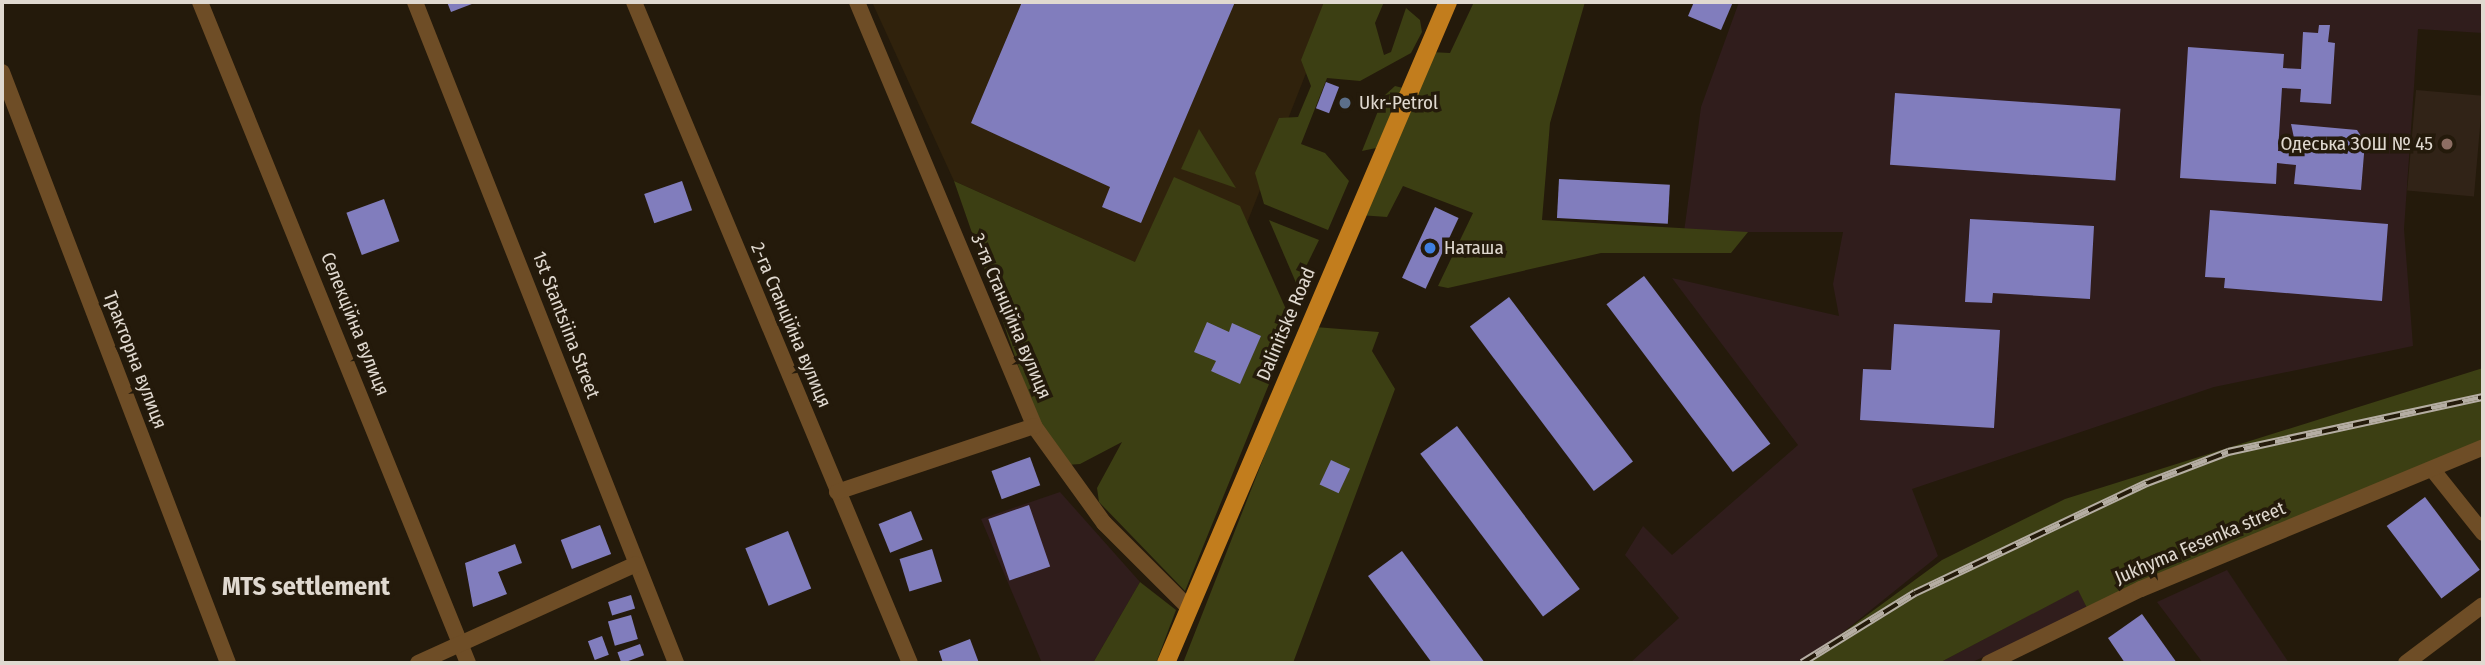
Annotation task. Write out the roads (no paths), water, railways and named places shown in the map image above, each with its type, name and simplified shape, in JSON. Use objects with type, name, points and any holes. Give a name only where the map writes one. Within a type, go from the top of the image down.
[{"type":"main road","name":"Dalinitske Road","points":[[1166,663],[1448,2]]},
{"type":"street","name":"Селекційна вулиця","points":[[200,2],[465,656]]},
{"type":"street","name":"1st Stantsiina Street","points":[[415,2],[676,663]]},
{"type":"street","name":"2-га Станційна вулиця","points":[[634,2],[909,663]]},
{"type":"street","name":"3-тя Станційна вулиця","points":[[858,2],[1034,426],[1104,523],[1188,607]]},
{"type":"street","name":"Тракторна вулиця","points":[[2,72],[228,663]]},
{"type":"street","points":[[837,492],[1034,426]]},
{"type":"street","name":"Jukhyma Fesenka street","points":[[1989,663],[2141,589],[2483,447]]},
{"type":"street","points":[[2432,469],[2483,533]]},
{"type":"street","points":[[418,663],[465,656],[636,564]]},
{"type":"street","points":[[2406,663],[2483,605]]},
{"type":"railway","points":[[1802,663],[1915,593],[2147,483],[2228,452],[2483,397]]},
{"type":"place","name":"Ukr-Petrol","points":[[1345,103]]},
{"type":"place","name":"Одеська ЗОШ № 45","points":[[2447,144]]},
{"type":"place","name":"Наташа","points":[[1430,248]]},
{"type":"district","name":"MTS settlement","points":[[306,587]]}]
